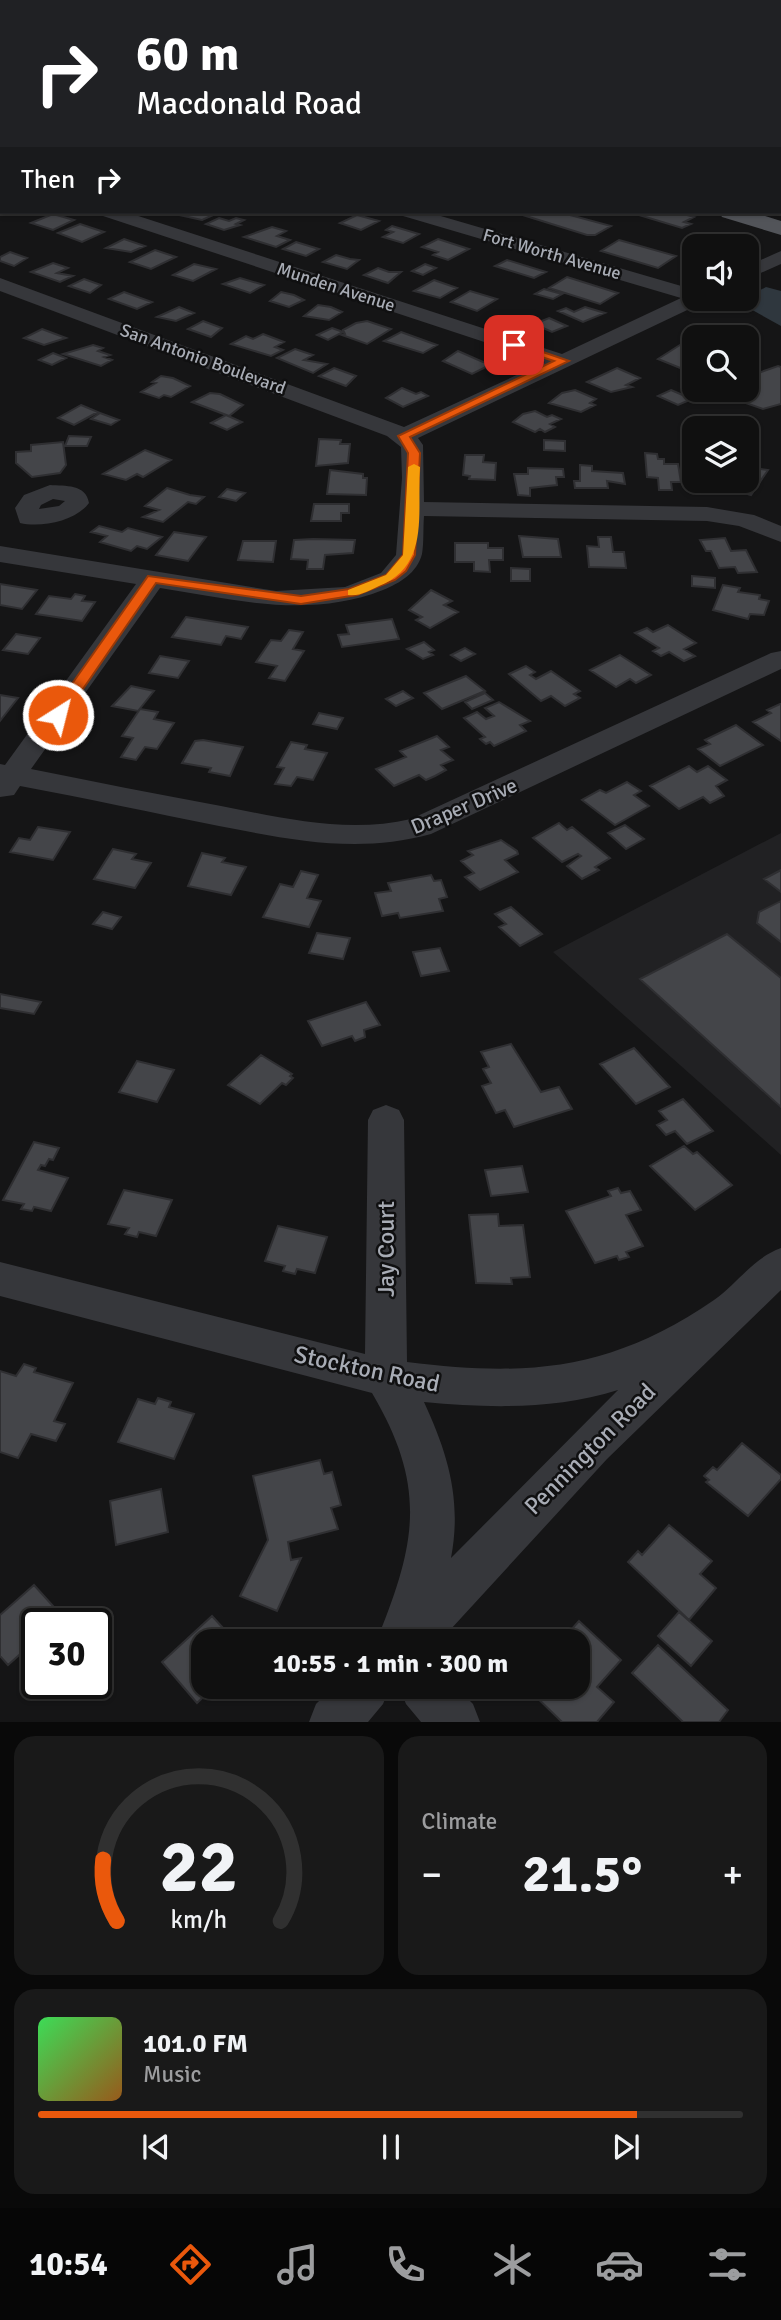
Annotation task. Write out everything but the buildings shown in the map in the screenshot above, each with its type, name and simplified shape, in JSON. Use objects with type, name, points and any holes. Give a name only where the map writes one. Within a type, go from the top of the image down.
[{"type":"main road","points":[[736,214],[781,229]]},
{"type":"street","name":"Munden Avenue","points":[[115,214],[564,361]]},
{"type":"street","name":"Fort Worth Avenue","points":[[416,214],[682,294]]},
{"type":"street","points":[[759,267],[781,257]]},
{"type":"street","name":"San Antonio Boulevard","points":[[0,284],[404,436]]},
{"type":"street","points":[[5,554],[275,598],[328,598],[352,593],[390,578],[402,568],[409,555],[414,453],[404,436],[682,304]]},
{"type":"street","points":[[412,509],[707,514],[745,520],[781,535]]},
{"type":"street","points":[[5,554],[27,529],[29,519]]},
{"type":"street","points":[[4,780],[153,579]]},
{"type":"street","name":"Draper Drive","points":[[4,780],[349,837],[377,837],[420,827],[781,659]]},
{"type":"street","name":"Jay Court","points":[[386,1120],[386,1378]]},
{"type":"street","name":"Pennington Road","points":[[419,1629],[482,1558],[727,1313],[781,1265]]},
{"type":"street","name":"Stockton Road","points":[[0,1279],[386,1378],[450,1386],[518,1387],[584,1379],[622,1369],[678,1344],[727,1313]]},
{"type":"street","points":[[386,1378],[406,1407],[422,1440],[433,1486],[435,1511],[429,1569],[405,1629]]},
{"type":"street","points":[[334,1721],[355,1699]]},
{"type":"street","points":[[434,1699],[455,1721]]},
{"type":"shaded area","points":[[766,287],[781,291],[781,326],[754,311],[759,311],[759,291]]},
{"type":"shaded area","points":[[781,833],[781,1155],[553,952]]},
{"type":"slow traffic","points":[[353,592],[390,578],[402,568],[409,555],[414,467]]},
{"type":"route","points":[[58,715],[153,579],[301,600],[352,593],[390,578],[402,568],[409,555],[414,453],[412,445],[404,436],[564,361],[514,345]]}]
